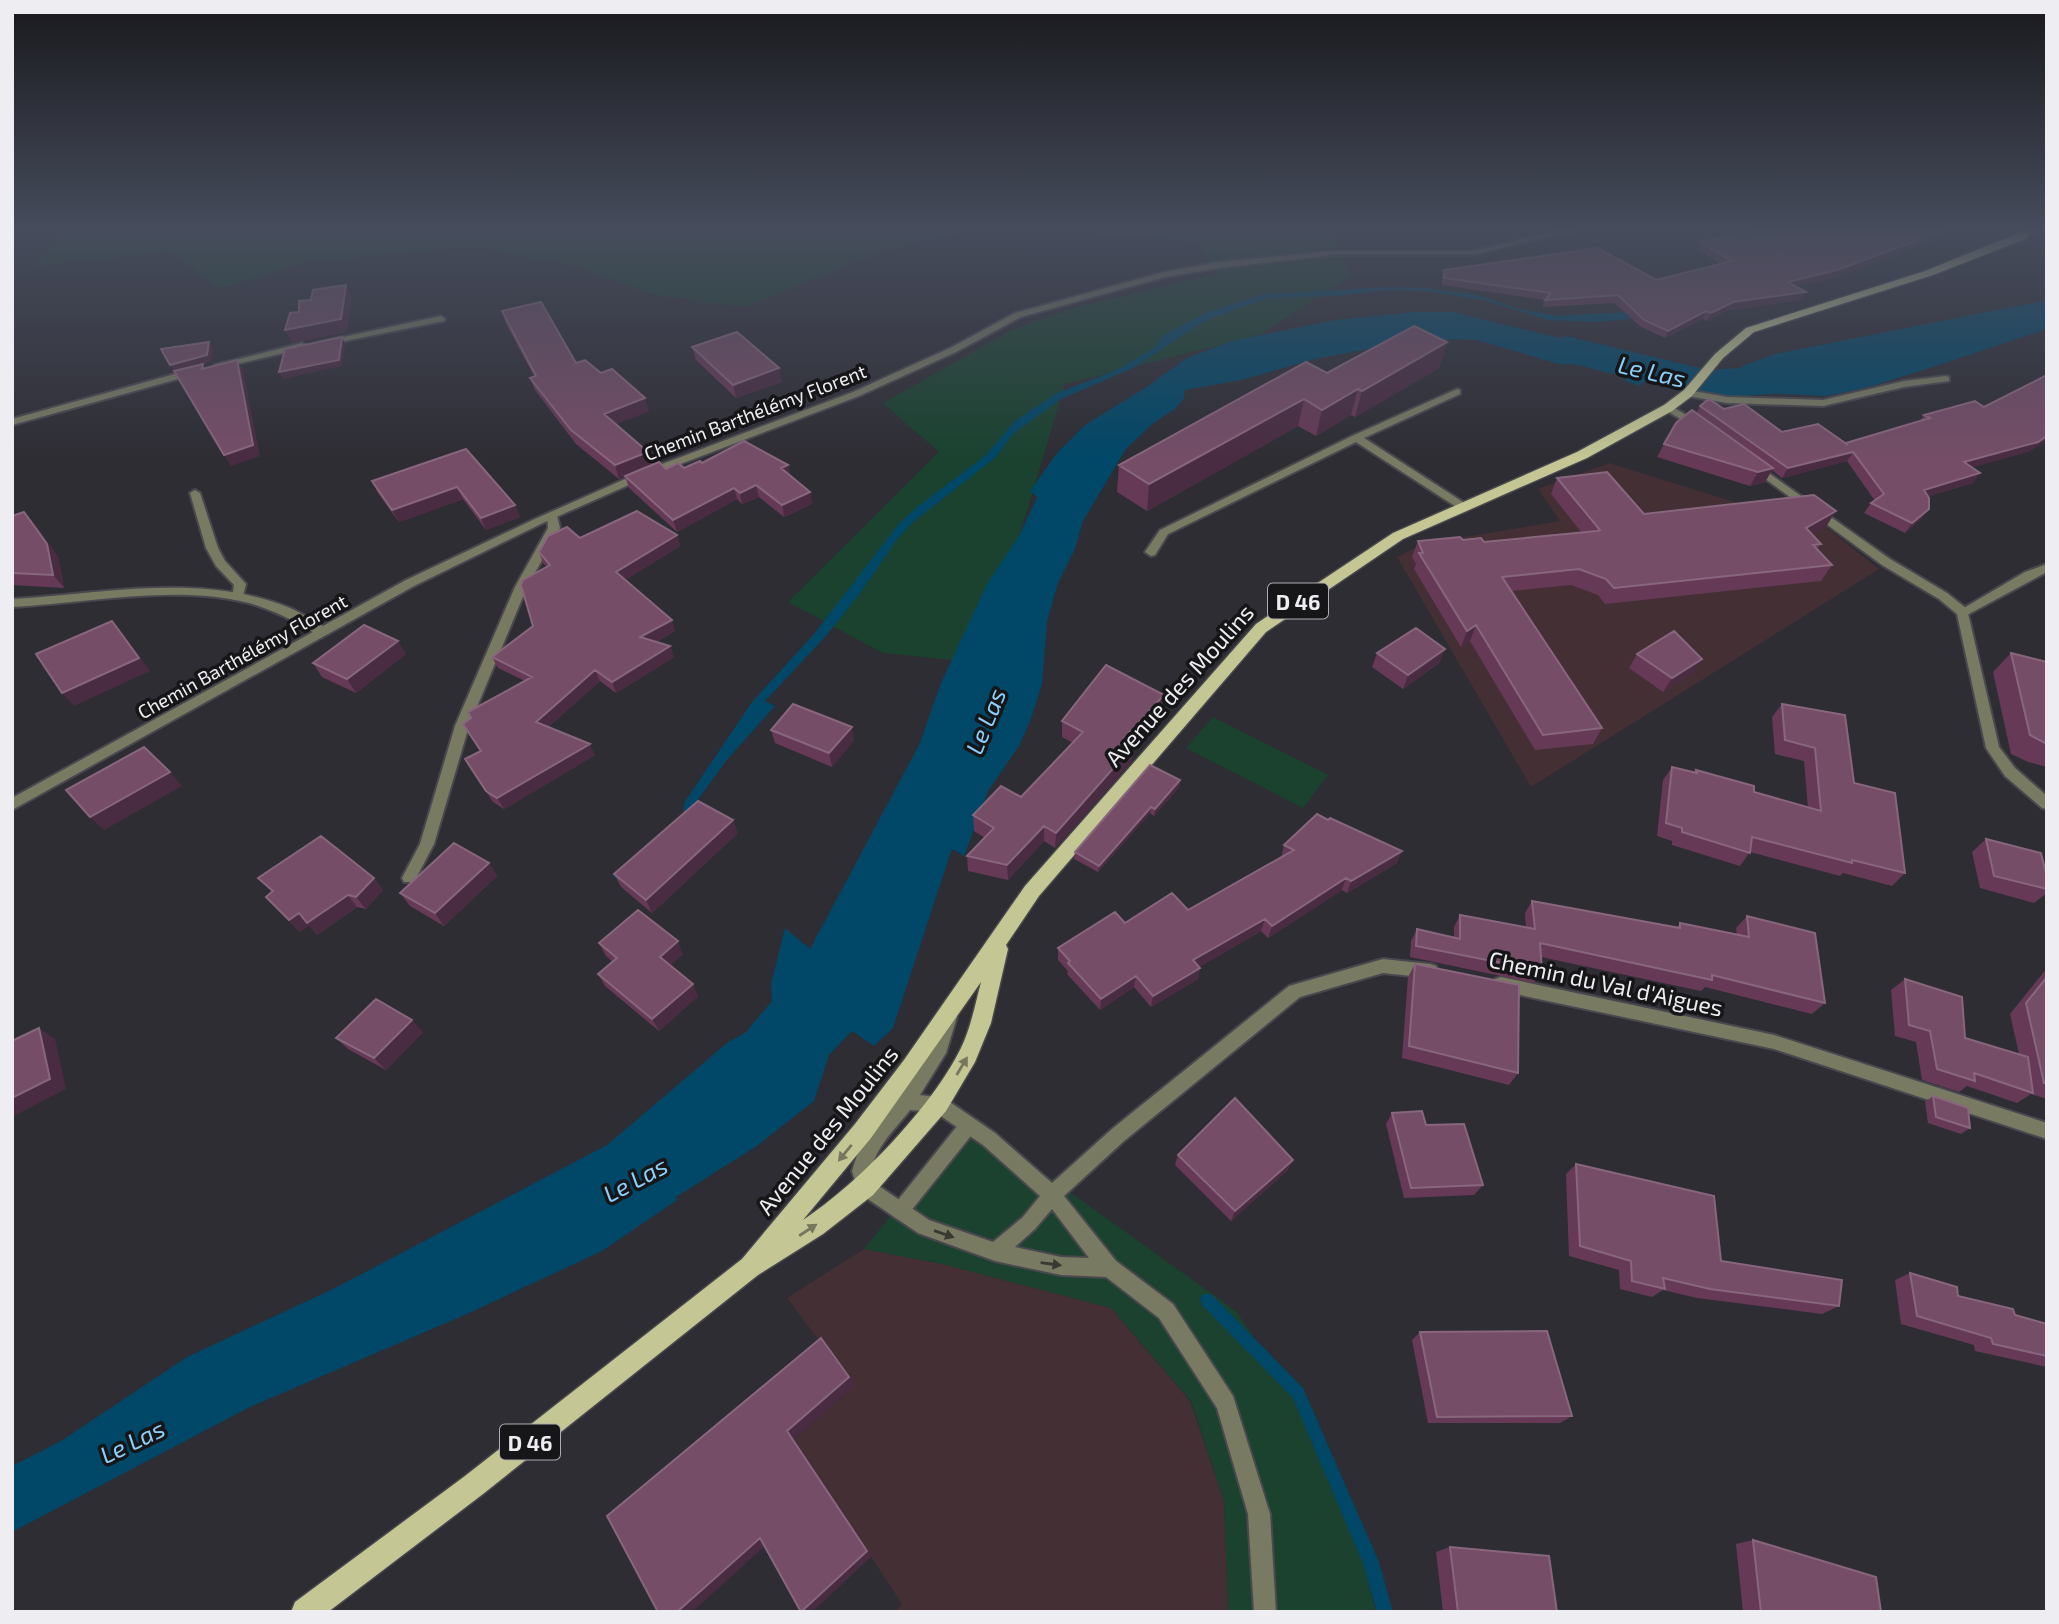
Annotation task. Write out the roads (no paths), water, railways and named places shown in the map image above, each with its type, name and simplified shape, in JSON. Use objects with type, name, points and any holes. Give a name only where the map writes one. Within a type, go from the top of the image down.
[{"type":"main road","name":"Avenue des Moulins","points":[[750,1267],[863,1131],[1032,891],[1256,633],[1374,551],[1462,506],[1582,455],[1668,408],[1695,385],[1729,346],[1759,325],[1819,307]]},
{"type":"main road","name":"D 46","points":[[305,1612],[474,1485],[750,1267],[815,1226],[866,1187],[938,1104],[975,1039],[1000,939]]},
{"type":"street","name":"Chemin Barthélémy Florent","points":[[12,805],[410,583],[552,515],[668,464],[850,397],[953,349],[1008,319],[1047,307]]},
{"type":"street","points":[[12,422],[257,356],[441,319]]},
{"type":"street","points":[[1695,385],[1727,400],[1823,403],[1904,384],[1946,379]]},
{"type":"street","points":[[1151,552],[1164,532],[1457,392]]},
{"type":"street","points":[[1668,408],[1713,436]]},
{"type":"street","points":[[1356,438],[1462,506]]},
{"type":"street","points":[[1746,460],[1886,562],[1943,596],[1963,612],[1993,748],[2010,772],[2047,804]]},
{"type":"street","points":[[195,493],[212,548],[220,564],[240,584],[238,597]]},
{"type":"street","points":[[410,878],[427,844],[462,726],[522,587],[554,528],[552,515]]},
{"type":"street","points":[[1963,612],[2029,575],[2047,568]]},
{"type":"street","points":[[12,603],[165,592],[238,597],[292,613],[322,631]]},
{"type":"street","points":[[995,1252],[1029,1223],[1052,1195],[1118,1135],[1295,991],[1383,966],[1411,967],[1452,975]]},
{"type":"street","name":"Chemin du Val d'Aigues","points":[[1479,980],[1774,1042],[2047,1131]]},
{"type":"street","points":[[951,1009],[940,1048],[906,1102],[865,1154],[861,1171],[866,1187],[923,1227],[995,1252],[1061,1266],[1109,1268]]},
{"type":"street","points":[[863,1131],[906,1102],[938,1104],[989,1139],[1052,1195],[1109,1268],[1166,1311],[1226,1403],[1259,1514],[1265,1612]]},
{"type":"street","points":[[900,1211],[968,1126]]},
{"type":"water","points":[[1224,307],[1243,307],[1200,324],[1133,368],[1061,399],[1013,434],[995,458],[913,522],[897,539],[861,592],[825,637],[765,701],[775,706],[726,761],[697,801],[703,814],[618,880],[612,876],[683,817],[684,803],[752,702],[814,634],[898,525],[917,507],[985,456],[1015,421],[1057,393],[1117,370],[1155,347],[1162,336],[1205,313]]},
{"type":"water","points":[[1506,307],[1558,316],[1625,312],[1631,319],[1595,322],[1548,320]]},
{"type":"water","points":[[2013,307],[2047,307],[2047,329],[1866,388],[1826,396],[1722,391],[1742,366],[1775,354]]},
{"type":"water","points":[[1414,312],[1453,312],[1662,363],[1640,386],[1625,381],[1627,375],[1584,365],[1559,364],[1477,340],[1455,339],[1368,349],[1315,359],[1241,380],[1185,390],[1184,398],[1176,408],[1151,425],[1126,449],[1083,521],[1075,549],[1058,583],[1047,622],[1042,684],[1031,719],[1019,746],[988,791],[964,856],[952,849],[893,1028],[874,1046],[852,1031],[829,1055],[814,1101],[757,1146],[676,1197],[677,1200],[602,1251],[467,1314],[250,1407],[12,1532],[12,1466],[61,1441],[187,1357],[333,1289],[607,1145],[727,1043],[746,1032],[772,1001],[771,984],[785,928],[810,949],[919,745],[941,683],[987,584],[1019,536],[1037,497],[1030,491],[1057,453],[1085,425],[1187,358],[1232,341],[1335,320]]},
{"type":"waterway","name":"Le Las","points":[[1566,349],[1708,384],[1821,377]]},
{"type":"waterway","points":[[1207,1300],[1298,1393],[1371,1562],[1385,1612]]}]
